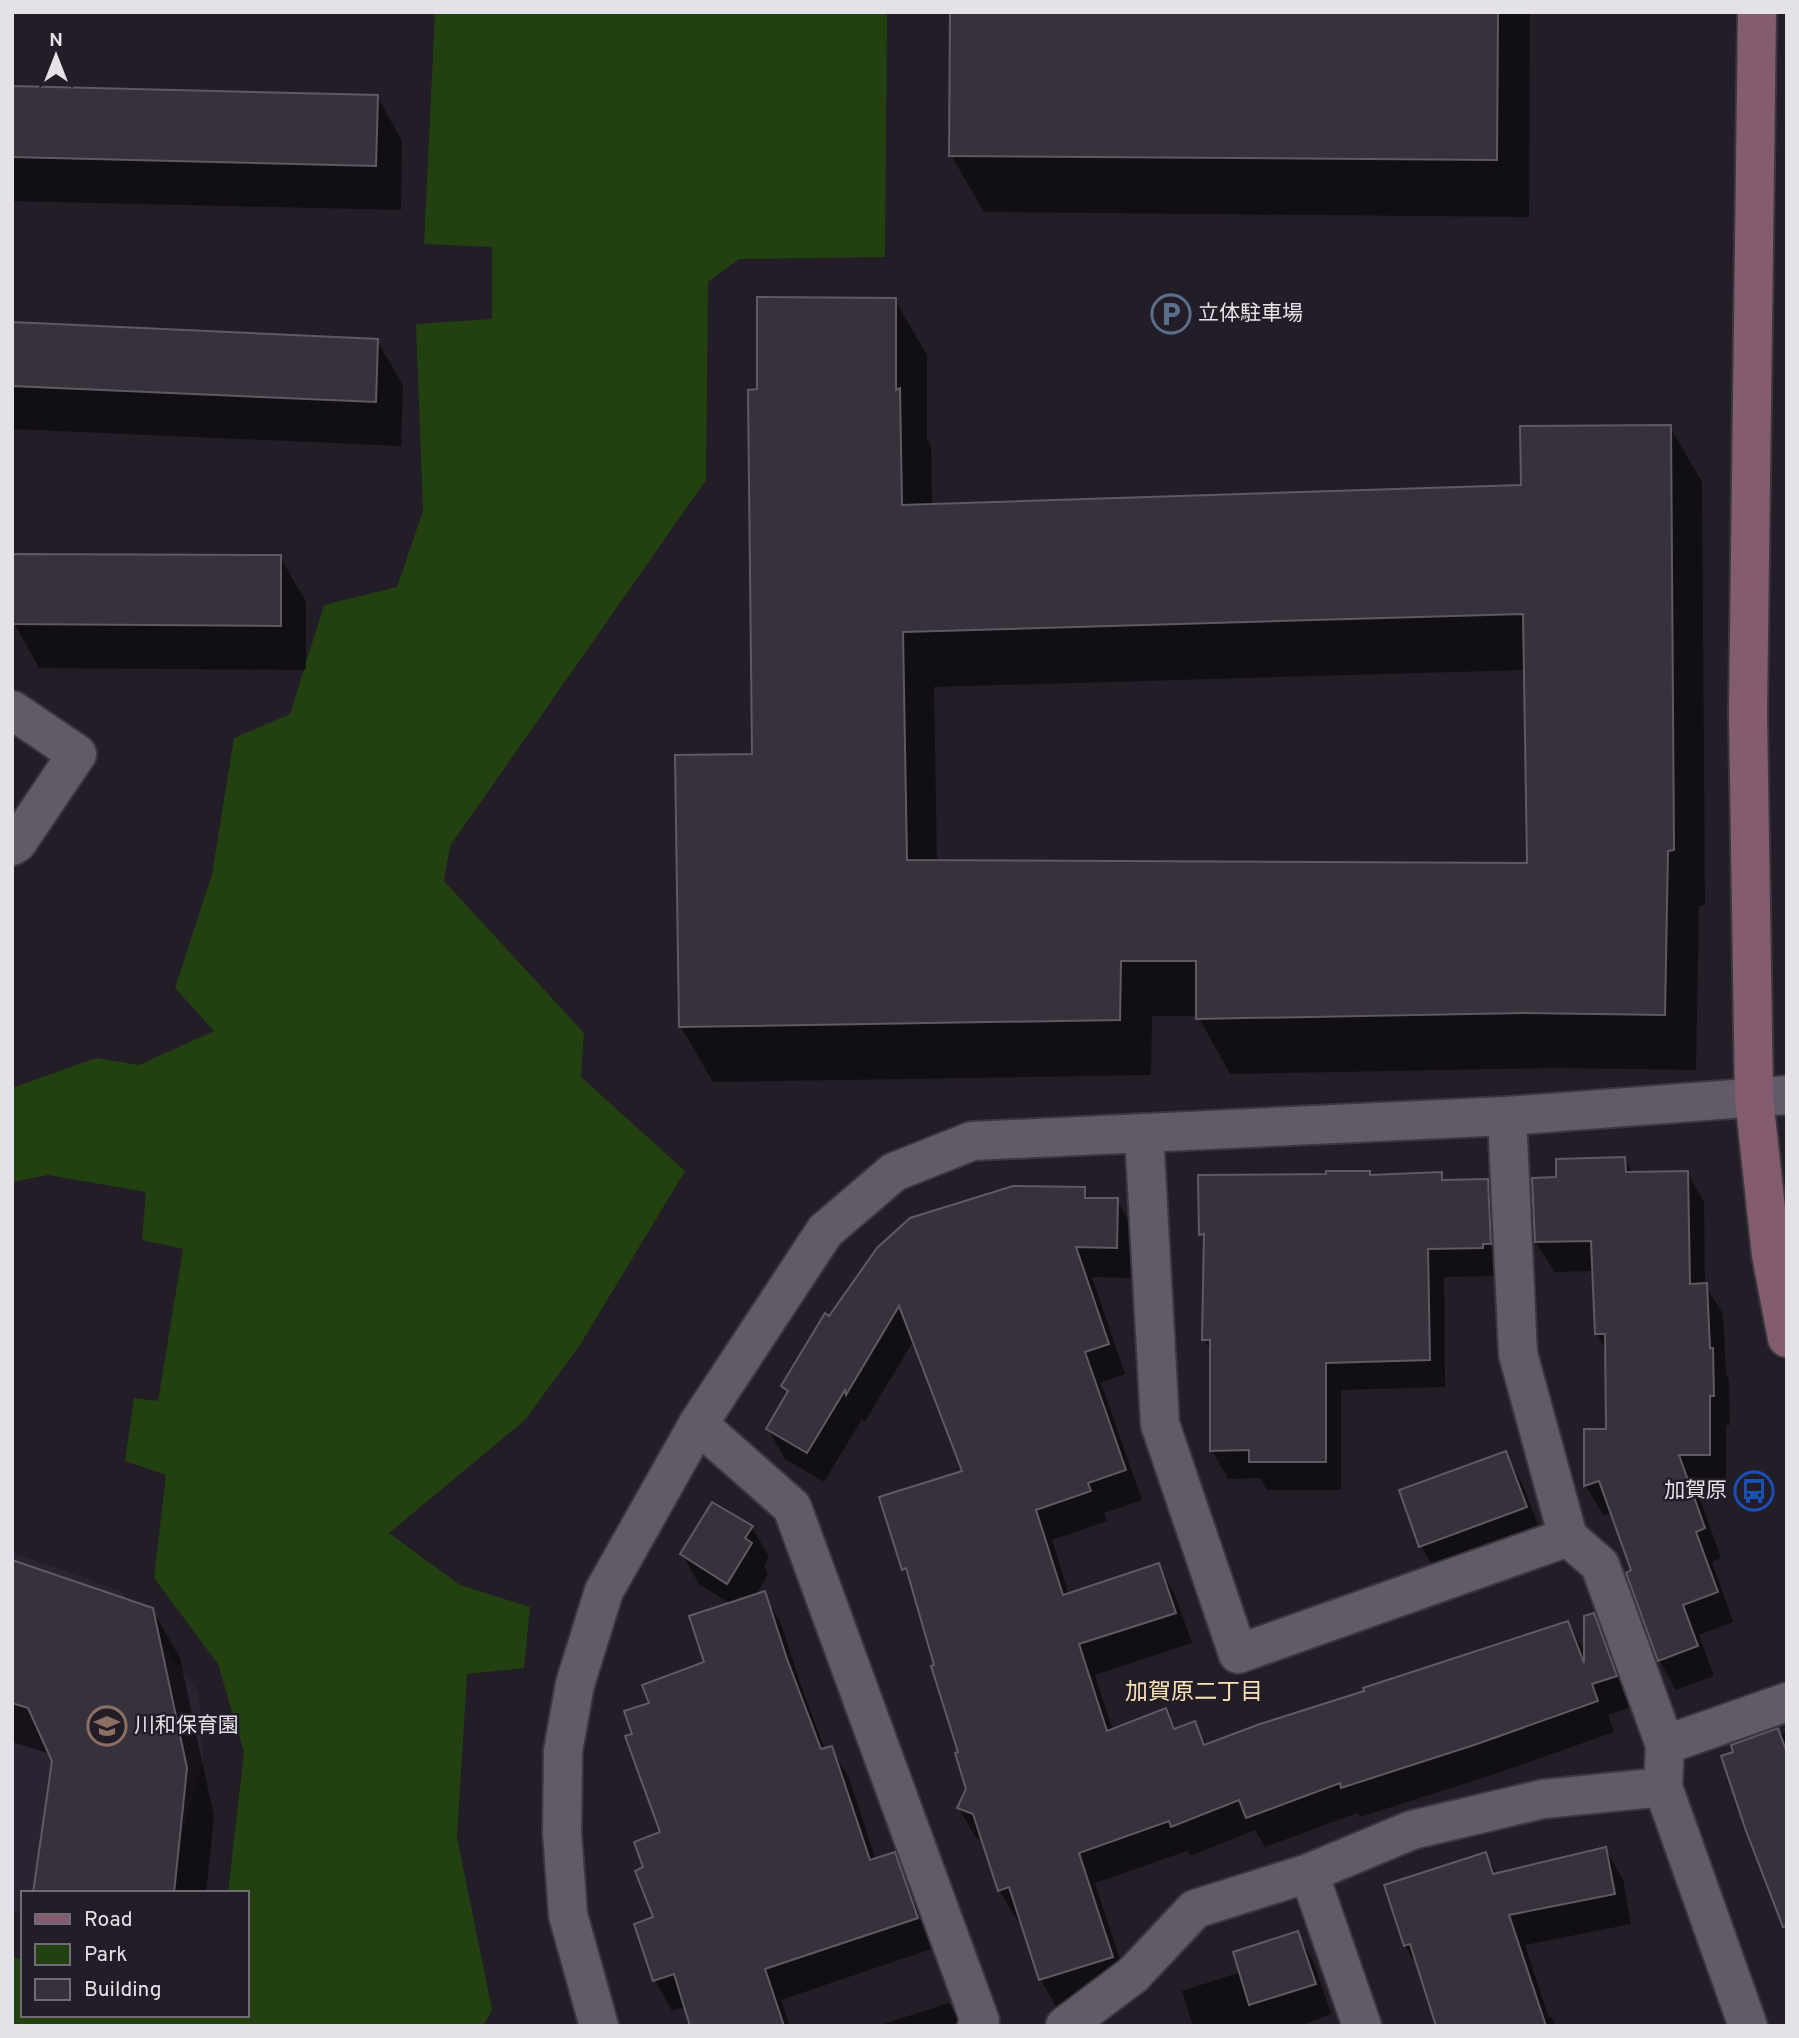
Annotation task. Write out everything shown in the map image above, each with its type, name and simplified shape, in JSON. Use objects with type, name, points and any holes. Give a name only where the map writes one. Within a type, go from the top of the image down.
[{"type":"street","points":[[1756,12],[1748,713],[1770,1097],[1771,1255],[1787,1338]]},
{"type":"street","points":[[12,710],[77,754],[17,843],[12,846]]},
{"type":"street","points":[[599,2026],[568,1914],[562,1832],[563,1751],[575,1684],[604,1591],[698,1424],[825,1231],[894,1172],[972,1140],[1507,1116],[1770,1097]]},
{"type":"street","points":[[1507,1116],[1518,1354],[1568,1537],[1600,1565],[1665,1745],[1663,1787],[1748,2026]]},
{"type":"street","points":[[1144,1133],[1160,1424],[1238,1654],[1568,1537]]},
{"type":"street","points":[[698,1424],[792,1507],[980,2021],[977,2026]]},
{"type":"street","points":[[1665,1745],[1787,1702]]},
{"type":"street","points":[[1065,2026],[1133,1975],[1195,1909],[1309,1872],[1412,1830],[1543,1799],[1663,1787]]},
{"type":"street","points":[[1309,1872],[1362,2026]]},
{"type":"shaded area","name":"川和保育園","points":[[12,1552],[121,1591],[199,1693],[203,1760],[166,1891],[21,1891],[21,1916],[12,1909]]},
{"type":"green space","points":[[435,12],[887,12],[885,257],[739,259],[708,282],[706,480],[450,846],[444,881],[584,1033],[581,1077],[685,1171],[580,1345],[525,1420],[389,1533],[460,1585],[530,1607],[524,1668],[467,1674],[457,1837],[492,2010],[483,2026],[12,2026],[12,1956],[21,1960],[21,2017],[248,2017],[248,1891],[228,1891],[244,1752],[218,1664],[154,1578],[166,1475],[125,1461],[134,1398],[158,1401],[183,1249],[142,1240],[146,1192],[48,1175],[12,1182],[12,1088],[96,1058],[139,1065],[214,1031],[175,988],[212,874],[234,738],[290,714],[324,605],[397,587],[423,511],[416,324],[492,319],[492,247],[424,244]]},
{"type":"building","points":[[950,12],[1498,12],[1497,160],[949,156]]},
{"type":"building","points":[[12,86],[378,95],[376,166],[12,157]]},
{"type":"building","points":[[757,297],[896,298],[896,390],[900,388],[902,505],[1521,485],[1520,426],[1671,425],[1674,850],[1668,851],[1665,1015],[1524,1013],[1196,1019],[1196,961],[1121,961],[1120,1020],[679,1027],[675,755],[752,754],[748,390],[757,389]],"holes":[[[1523,614],[1527,863],[907,860],[903,632]]]},
{"type":"building","points":[[12,322],[378,339],[376,402],[12,386]]},
{"type":"building","points":[[12,554],[281,555],[281,626],[12,624]]},
{"type":"building","points":[[1625,1157],[1626,1172],[1688,1171],[1690,1284],[1707,1283],[1710,1348],[1713,1348],[1714,1396],[1710,1396],[1710,1455],[1679,1455],[1705,1528],[1696,1532],[1718,1592],[1683,1605],[1698,1646],[1658,1661],[1626,1573],[1631,1570],[1599,1481],[1584,1486],[1584,1429],[1606,1429],[1605,1334],[1595,1334],[1591,1241],[1535,1242],[1532,1178],[1556,1177],[1556,1159]]},
{"type":"building","points":[[1326,1171],[1370,1171],[1370,1175],[1442,1172],[1442,1180],[1488,1179],[1491,1244],[1483,1244],[1483,1248],[1428,1249],[1430,1360],[1326,1363],[1326,1462],[1249,1462],[1249,1450],[1210,1451],[1210,1340],[1202,1340],[1204,1234],[1199,1235],[1198,1175],[1326,1174]]},
{"type":"building","points":[[1013,1186],[1085,1187],[1085,1198],[1118,1198],[1117,1248],[1076,1247],[1109,1344],[1085,1352],[1126,1470],[1088,1483],[1091,1491],[1036,1510],[1063,1595],[1159,1563],[1176,1613],[1079,1644],[1107,1731],[1166,1708],[1174,1729],[1195,1721],[1204,1745],[1364,1691],[1363,1688],[1568,1621],[1584,1663],[1584,1616],[1594,1613],[1617,1676],[1592,1684],[1598,1701],[1477,1744],[1341,1788],[1340,1783],[1246,1818],[1239,1800],[1171,1827],[1169,1821],[1079,1853],[1113,1957],[1039,1980],[1009,1887],[998,1891],[973,1814],[957,1808],[966,1789],[955,1753],[958,1752],[931,1666],[934,1665],[906,1568],[902,1570],[879,1497],[962,1471],[899,1306],[846,1395],[845,1390],[807,1453],[766,1429],[788,1391],[781,1386],[825,1313],[829,1316],[877,1248],[910,1218]]},
{"type":"building","points":[[1506,1451],[1527,1507],[1419,1547],[1399,1490]]},
{"type":"building","points":[[712,1502],[753,1526],[745,1538],[752,1543],[727,1584],[680,1554]]},
{"type":"building","name":"川和保育園","points":[[12,1560],[153,1608],[187,1768],[174,1891],[33,1891],[52,1761],[28,1708],[12,1703]]},
{"type":"building","points":[[765,1591],[821,1749],[832,1746],[870,1860],[895,1852],[918,1918],[765,1969],[784,2026],[690,2026],[674,1974],[653,1981],[634,1924],[653,1917],[635,1871],[643,1867],[634,1842],[660,1832],[625,1736],[632,1734],[624,1711],[649,1703],[642,1685],[704,1662],[689,1616]]},
{"type":"building","points":[[1778,1728],[1787,1753],[1787,1926],[1783,1927],[1721,1756],[1733,1752],[1731,1745]]},
{"type":"building","points":[[1606,1847],[1615,1894],[1509,1915],[1546,2026],[1436,2026],[1410,1944],[1404,1946],[1384,1885],[1486,1852],[1493,1874]]},
{"type":"building","points":[[1298,1931],[1316,1984],[1249,2005],[1233,1952]]},
{"type":"place","name":"立体駐車場","points":[[1171,314]]},
{"type":"place","name":"加賀原","points":[[1754,1491]]},
{"type":"place","name":"川和保育園","points":[[107,1726]]},
{"type":"district","name":"加賀原二丁目","points":[[1194,1693]]}]
